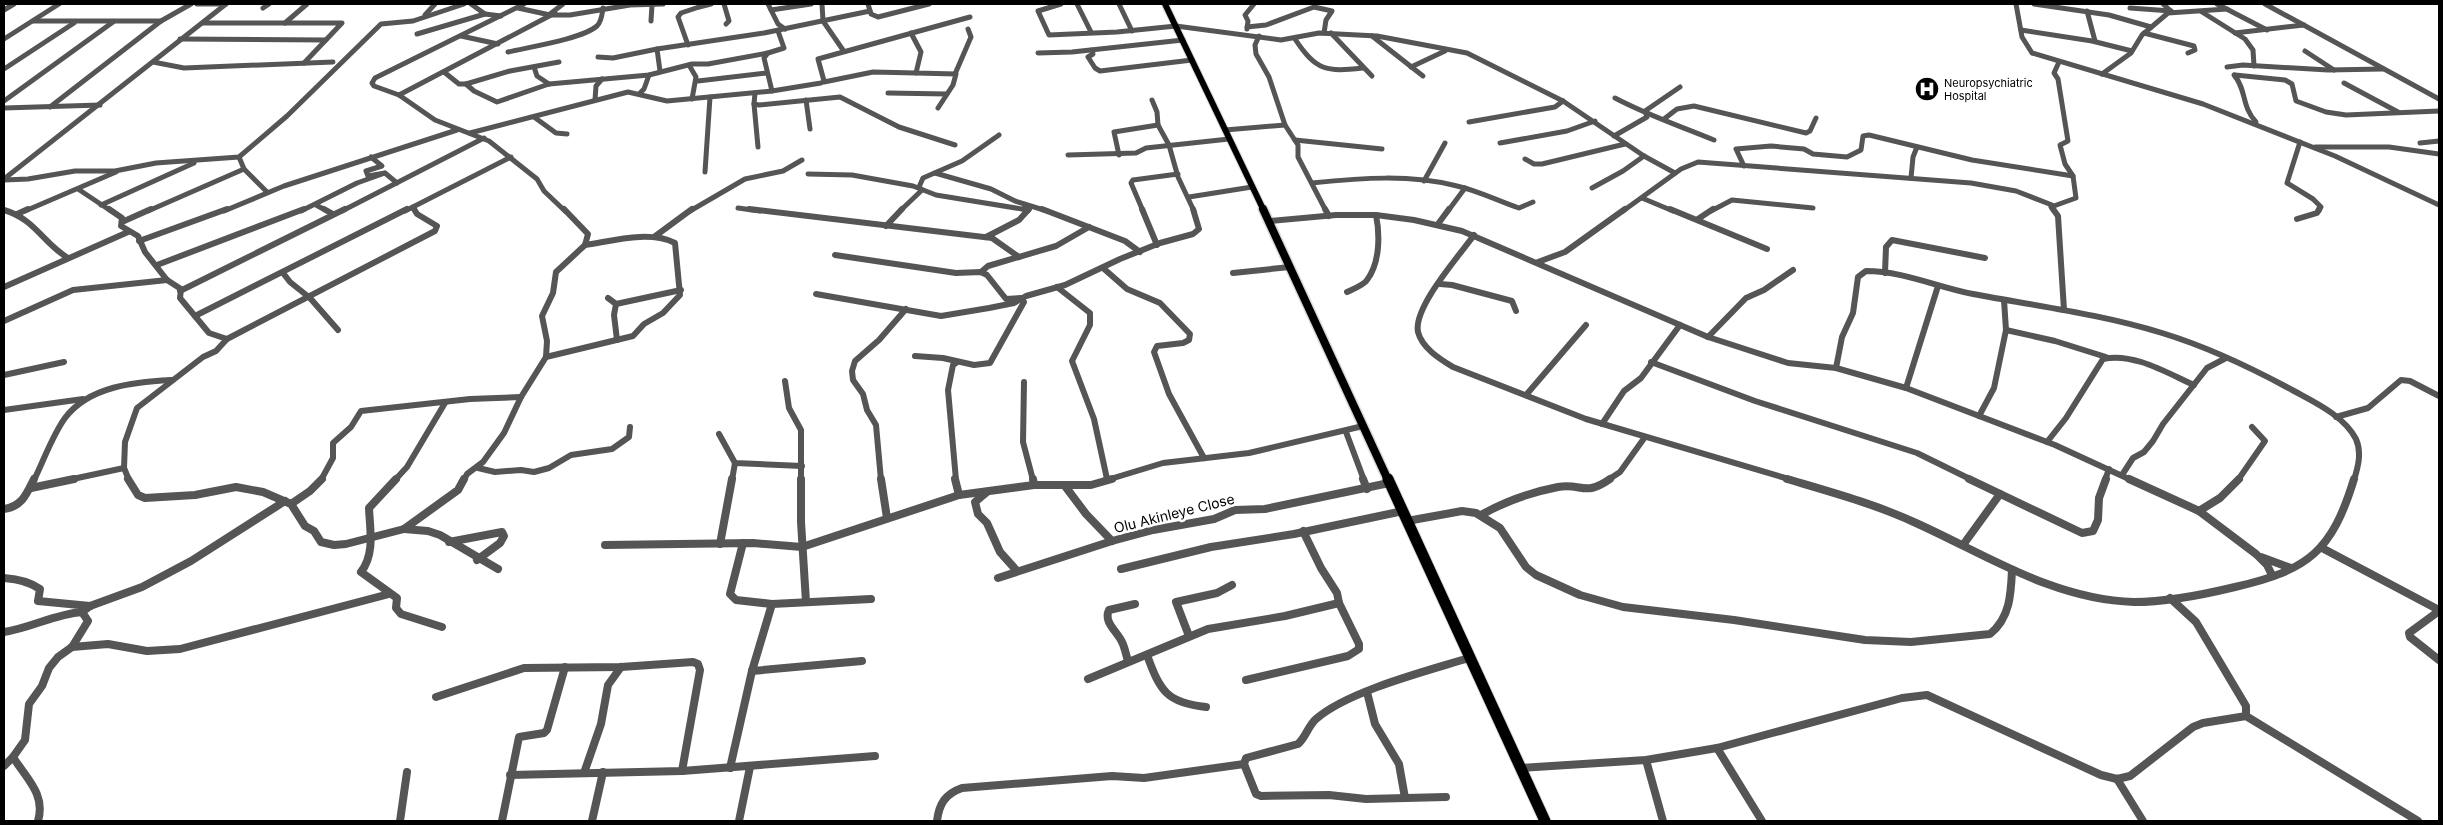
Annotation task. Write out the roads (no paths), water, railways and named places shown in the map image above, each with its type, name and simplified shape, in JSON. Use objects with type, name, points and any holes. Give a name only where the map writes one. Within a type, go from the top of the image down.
[{"type":"main road","points":[[1165,4],[1290,266],[1469,658],[1546,821]]},
{"type":"street","points":[[4,10],[14,4]]},
{"type":"street","points":[[4,39],[59,4]]},
{"type":"street","points":[[50,107],[161,21],[191,4]]},
{"type":"street","points":[[197,4],[226,4]]},
{"type":"street","points":[[4,180],[226,4]]},
{"type":"street","points":[[263,8],[269,4]]},
{"type":"street","points":[[284,22],[307,4]]},
{"type":"street","points":[[426,15],[435,4]]},
{"type":"street","points":[[4,180],[28,179],[75,172],[120,170],[156,163],[196,162],[239,157],[287,116],[378,26],[413,21],[426,15],[464,4]]},
{"type":"street","points":[[471,4],[484,14]]},
{"type":"street","points":[[524,4],[373,81],[374,86],[399,95],[435,120],[457,130],[484,138],[511,157],[537,179],[544,191],[582,226],[588,234],[585,245]]},
{"type":"street","points":[[399,95],[499,44],[552,14],[563,4]]},
{"type":"street","points":[[518,8],[570,15],[603,8],[662,4]]},
{"type":"street","points":[[688,45],[678,17],[681,13],[699,5],[711,4]]},
{"type":"street","points":[[724,4],[729,21],[726,24]]},
{"type":"street","points":[[768,4],[778,24],[784,29]]},
{"type":"street","points":[[771,10],[811,4]]},
{"type":"street","points":[[822,4],[823,21],[828,25],[834,42],[843,50]]},
{"type":"street","points":[[868,4],[873,16],[883,17],[929,4]]},
{"type":"street","points":[[1061,4],[1038,11],[1049,35],[1122,32],[1176,26],[1281,40],[1331,33],[1372,36],[1477,57],[1563,101],[1644,156],[1675,173]]},
{"type":"street","points":[[1078,4],[1090,32]]},
{"type":"street","points":[[1119,4],[1132,31]]},
{"type":"street","points":[[1245,4],[1253,5]]},
{"type":"street","points":[[2016,4],[2021,30],[2028,50],[2039,56],[2182,98],[2239,118],[2313,147],[2439,205]]},
{"type":"street","points":[[2034,4],[2109,15],[2151,27]]},
{"type":"street","points":[[2163,4],[2172,12]]},
{"type":"street","points":[[2217,4],[2267,30]]},
{"type":"street","points":[[2266,4],[2439,99]]},
{"type":"street","points":[[651,21],[652,5]]},
{"type":"street","points":[[1246,35],[1248,20],[1245,15],[1253,5]]},
{"type":"street","points":[[1247,27],[1266,25],[1314,7],[1332,11],[1332,16],[1326,20],[1324,33]]},
{"type":"street","points":[[508,52],[565,39],[596,27],[601,21],[603,8]]},
{"type":"street","points":[[2130,8],[2172,12],[2202,12],[2227,9]]},
{"type":"street","points":[[598,57],[613,58],[657,49],[778,31],[870,11]]},
{"type":"street","points":[[2087,11],[2094,41]]},
{"type":"street","points":[[2102,74],[2132,51],[2144,33],[2168,13],[2172,12]]},
{"type":"street","points":[[2202,12],[2235,33],[2253,49],[2254,66]]},
{"type":"street","points":[[417,34],[484,14],[501,16]]},
{"type":"street","points":[[824,82],[822,66],[818,60],[843,50],[970,17]]},
{"type":"street","points":[[33,21],[161,21]]},
{"type":"street","points":[[4,69],[75,22]]},
{"type":"street","points":[[4,101],[113,22]]},
{"type":"street","points":[[203,23],[342,23],[304,62]]},
{"type":"street","points":[[2235,33],[2304,25]]},
{"type":"street","points":[[938,108],[953,85],[955,74],[971,38],[968,29]]},
{"type":"street","points":[[2021,30],[2094,41],[2132,51]]},
{"type":"street","points":[[466,84],[474,91],[496,102],[549,84],[649,75],[689,65],[768,53],[784,48],[778,31]]},
{"type":"street","points":[[911,32],[921,52],[916,73]]},
{"type":"street","points":[[1122,32],[1128,46]]},
{"type":"street","points":[[1331,33],[1372,76]]},
{"type":"street","points":[[2144,33],[2194,46],[2195,50],[2188,53]]},
{"type":"street","points":[[461,36],[499,44]]},
{"type":"street","points":[[1259,36],[1255,45],[1256,54],[1269,77],[1285,125],[1300,149],[1298,157],[1328,216]]},
{"type":"street","points":[[1372,36],[1423,76]]},
{"type":"street","points":[[180,39],[326,40]]},
{"type":"street","points":[[1295,39],[1304,54],[1320,69],[1331,72],[1363,68]]},
{"type":"street","points":[[1038,53],[1092,50],[1183,40]]},
{"type":"street","points":[[657,49],[660,71]]},
{"type":"street","points":[[1092,50],[1093,54],[1088,57],[1095,68],[1100,70],[1192,60]]},
{"type":"street","points":[[1412,67],[1446,50]]},
{"type":"street","points":[[2305,52],[2334,70]]},
{"type":"street","points":[[768,53],[764,58],[767,73],[773,84],[772,91]]},
{"type":"street","points":[[153,62],[184,68],[333,62]]},
{"type":"street","points":[[444,72],[459,84],[466,84],[559,62]]},
{"type":"street","points":[[1538,262],[1565,252],[1675,173],[1688,165],[1698,162],[1998,186],[2025,193],[2052,205],[2075,199],[2073,176],[2065,164],[2060,145],[2068,141],[2058,79],[2054,73],[2059,62]]},
{"type":"street","points":[[689,65],[694,69],[698,81],[692,99]]},
{"type":"street","points":[[2257,125],[2256,120],[2247,112],[2241,83],[2227,67],[2254,66],[2334,70],[2383,69]]},
{"type":"street","points":[[534,67],[537,76],[549,84]]},
{"type":"street","points":[[470,133],[628,92],[640,93],[659,101],[772,91],[873,72],[955,74]]},
{"type":"street","points":[[698,81],[767,73]]},
{"type":"street","points":[[640,93],[644,89],[649,75]]},
{"type":"street","points":[[2235,76],[2285,80],[2292,84],[2296,101],[2326,112],[2346,115],[2439,110]]},
{"type":"street","points":[[595,100],[596,86],[602,78]]},
{"type":"street","points":[[2344,83],[2398,113]]},
{"type":"street","points":[[1648,116],[1645,111],[1680,87]]},
{"type":"street","points":[[755,93],[754,104],[758,147]]},
{"type":"street","points":[[888,93],[947,94]]},
{"type":"street","points":[[704,172],[710,97]]},
{"type":"street","points":[[754,104],[841,97],[899,127],[955,145]]},
{"type":"street","points":[[1615,98],[1648,116],[1664,119],[1714,140]]},
{"type":"street","points":[[806,100],[810,129]]},
{"type":"street","points":[[816,294],[945,315],[1008,305],[1022,298],[1057,287],[1156,245],[1197,232],[1199,226],[1189,197],[1178,174],[1169,145],[1158,125],[1152,100]]},
{"type":"street","points":[[1469,122],[1555,107],[1563,101]]},
{"type":"street","points":[[4,108],[100,105]]},
{"type":"street","points":[[1664,119],[1669,113],[1683,107],[1694,106],[1806,133],[1810,131],[1816,118]]},
{"type":"street","points":[[2239,118],[2247,112]]},
{"type":"street","points":[[1614,136],[1648,116]]},
{"type":"street","points":[[534,117],[559,134],[567,134]]},
{"type":"street","points":[[1500,143],[1566,131],[1595,121]]},
{"type":"street","points":[[1119,155],[1114,132],[1158,125]]},
{"type":"street","points":[[1068,155],[1136,153],[1146,148],[1285,125]]},
{"type":"street","points":[[139,241],[189,224],[267,192],[457,130]]},
{"type":"street","points":[[922,190],[919,187],[923,178],[962,161],[999,135]]},
{"type":"street","points":[[1744,166],[1736,150],[1753,146],[1804,149],[1813,154],[1850,156],[1861,150],[1863,136],[1869,135],[1972,160],[2073,176]]},
{"type":"street","points":[[180,290],[234,266],[484,138]]},
{"type":"street","points":[[1294,140],[1382,149]]},
{"type":"street","points":[[2420,143],[2439,141]]},
{"type":"street","points":[[2297,219],[2317,213],[2321,207],[2318,202],[2289,187],[2287,183],[2300,142]]},
{"type":"street","points":[[1424,181],[1429,167],[1444,150],[1445,143]]},
{"type":"street","points":[[1525,159],[1534,164],[1542,164],[1626,144]]},
{"type":"street","points":[[1911,178],[1912,157],[1917,146]]},
{"type":"street","points":[[2313,147],[2389,146],[2439,154]]},
{"type":"street","points":[[1592,188],[1619,174],[1644,156]]},
{"type":"street","points":[[239,157],[244,169],[267,192]]},
{"type":"street","points":[[371,157],[382,166],[366,171],[368,176],[385,173],[397,182]]},
{"type":"street","points":[[195,316],[511,157]]},
{"type":"street","points":[[654,237],[687,211],[719,192],[747,178],[766,176],[781,169],[796,167],[802,160]]},
{"type":"street","points":[[101,205],[196,162]]},
{"type":"street","points":[[122,222],[244,169]]},
{"type":"street","points":[[18,214],[120,170]]},
{"type":"street","points":[[157,265],[236,237],[316,205],[357,183],[385,173]]},
{"type":"street","points":[[935,173],[991,189],[1030,208],[1090,227],[1125,241],[1140,252]]},
{"type":"street","points":[[808,174],[852,175],[913,186],[936,195],[1030,208]]},
{"type":"street","points":[[1156,245],[1131,183],[1134,180],[1178,174]]},
{"type":"street","points":[[1312,183],[1360,179],[1424,181],[1464,188],[1519,208],[1533,202]]},
{"type":"street","points":[[1189,197],[1252,188]]},
{"type":"street","points":[[1438,224],[1464,188]]},
{"type":"street","points":[[78,189],[122,218],[121,226],[128,232],[138,236],[139,241],[167,280],[180,290]]},
{"type":"street","points":[[886,226],[922,190]]},
{"type":"street","points":[[1642,198],[1698,219],[1767,249]]},
{"type":"street","points":[[1698,219],[1725,202],[1732,200],[1813,208]]},
{"type":"street","points":[[316,205],[333,214]]},
{"type":"street","points":[[2052,205],[2051,209],[2058,216],[2064,310]]},
{"type":"street","points":[[413,207],[421,217],[437,226],[435,231],[308,295],[227,339],[216,351],[203,357],[171,380],[137,408],[127,436],[124,468],[132,488],[138,496],[145,498],[195,495],[236,487],[263,492],[288,503],[305,526],[314,531],[322,542],[334,545],[372,539],[404,529],[458,490],[462,479],[478,468],[504,433],[521,396],[546,358],[547,341],[542,316],[553,293],[553,281],[556,272],[567,260],[585,245],[654,237],[672,240],[675,243],[681,290],[680,295],[663,313],[644,324],[636,334],[546,358]]},
{"type":"street","points":[[738,208],[992,238],[1019,257]]},
{"type":"street","points":[[986,237],[1019,220],[1030,208]]},
{"type":"street","points":[[4,210],[18,214],[39,231],[61,255],[68,258]]},
{"type":"street","points":[[1347,292],[1366,281],[1374,263],[1379,248],[1380,235],[1376,215]]},
{"type":"street","points":[[1269,221],[1328,216],[1376,215],[1438,224],[1474,235],[1708,337],[1755,354],[1796,365],[1814,364],[1836,368],[1906,388],[2047,442],[2199,511],[2256,554],[2267,565],[2272,575]]},
{"type":"street","points":[[981,272],[985,267],[1056,246],[1090,227]]},
{"type":"street","points":[[4,286],[128,232]]},
{"type":"street","points":[[1474,235],[1425,307],[1418,324],[1421,338],[1442,360],[1453,367],[1602,424],[1831,493],[1921,525],[2012,570],[2054,587],[2103,599],[2123,601],[2170,598],[2194,596],[2253,582],[2292,568],[2322,548],[2344,511],[2357,471],[2358,439],[2336,417],[2308,399],[2188,341],[2064,310],[2004,300],[1884,273],[1866,271],[1858,277],[1853,313],[1842,337],[1836,368]]},
{"type":"street","points":[[1884,273],[1886,247],[1892,240],[1912,242],[1985,258]]},
{"type":"street","points":[[836,255],[965,274],[981,272],[987,275],[1006,299],[1022,298]]},
{"type":"street","points":[[1233,273],[1290,266]]},
{"type":"street","points":[[1102,268],[1127,289],[1157,301],[1190,334],[1189,340],[1183,343],[1157,346],[1154,352],[1169,394],[1204,458]]},
{"type":"street","points":[[1708,337],[1746,298],[1764,290],[1793,270]]},
{"type":"street","points":[[283,273],[290,282],[308,295],[338,330]]},
{"type":"street","points":[[1448,274],[1452,285]]},
{"type":"street","points":[[4,321],[73,290],[167,280]]},
{"type":"street","points":[[1440,284],[1452,285],[1512,301],[1516,304],[1516,311]]},
{"type":"street","points":[[1906,388],[1938,286]]},
{"type":"street","points":[[1057,287],[1090,313],[1091,317],[1084,337],[1072,361],[1078,374],[1082,392],[1094,419],[1107,479]]},
{"type":"street","points":[[180,290],[180,298],[209,333],[227,339]]},
{"type":"street","points":[[608,298],[616,304],[681,290]]},
{"type":"street","points":[[915,356],[948,359],[956,363],[984,365],[990,363],[1012,321],[1023,306],[1022,298]]},
{"type":"street","points":[[1979,416],[1994,388],[2006,330],[2004,300]]},
{"type":"street","points":[[616,304],[614,315],[617,340]]},
{"type":"street","points":[[887,518],[884,506],[876,425],[867,410],[864,394],[853,380],[852,371],[855,361],[879,340],[906,309]]},
{"type":"street","points":[[1526,395],[1586,325]]},
{"type":"street","points":[[1602,424],[1624,391],[1641,378],[1650,362],[1680,325]]},
{"type":"street","points":[[2006,330],[2055,340],[2106,357],[2128,358],[2194,385]]},
{"type":"street","points":[[2047,442],[2066,418],[2103,358],[2106,357]]},
{"type":"street","points":[[2122,475],[2133,458],[2144,452],[2153,441],[2163,424],[2181,404],[2207,368],[2226,358]]},
{"type":"street","points":[[4,375],[64,362]]},
{"type":"street","points":[[1650,362],[1755,401],[1917,453],[2072,529],[2088,533],[2093,531],[2098,520],[2099,498],[2109,469]]},
{"type":"street","points":[[956,363],[953,365],[948,390],[954,473],[959,495]]},
{"type":"street","points":[[4,509],[18,506],[31,488],[66,418],[74,407],[85,399],[123,383],[138,380],[171,380]]},
{"type":"street","points":[[2336,417],[2368,408],[2401,380],[2410,381],[2439,396]]},
{"type":"street","points":[[785,381],[789,408],[801,430],[802,547],[806,602]]},
{"type":"street","points":[[1024,382],[1023,442],[1029,459],[1034,485]]},
{"type":"street","points":[[4,632],[15,632],[59,614],[82,612],[90,606],[166,574],[288,503],[309,493],[320,480],[332,460],[332,445],[343,432],[353,426],[357,414],[361,412],[521,396]]},
{"type":"street","points":[[4,410],[85,399]]},
{"type":"street","points":[[442,627],[401,614],[396,608],[397,598],[361,572],[368,563],[372,539],[369,508],[407,467],[445,403]]},
{"type":"street","points":[[605,545],[743,543],[802,547],[959,495],[1034,485],[1066,486],[1090,484],[1163,463],[1249,454],[1346,432],[1363,426]]},
{"type":"street","points":[[478,468],[494,472],[534,472],[549,468],[571,455],[617,447],[629,437],[630,427]]},
{"type":"street","points":[[2199,511],[2222,498],[2254,462],[2265,441],[2252,427]]},
{"type":"street","points":[[1346,432],[1367,489]]},
{"type":"street","points":[[719,434],[735,463],[720,544]]},
{"type":"street","points":[[1481,515],[1501,504],[1560,487],[1595,489],[1620,472],[1645,437]]},
{"type":"street","points":[[735,463],[802,466]]},
{"type":"street","points":[[31,488],[124,468]]},
{"type":"street","name":"Olu Akinleye Close","points":[[998,578],[1112,541],[1169,527],[1214,519],[1235,510],[1265,509],[1389,483]]},
{"type":"street","points":[[1066,486],[1086,514],[1112,541]]},
{"type":"street","points":[[987,492],[974,502],[977,514],[981,520],[987,523],[1000,552],[1017,571]]},
{"type":"street","points":[[1963,545],[2000,494]]},
{"type":"street","points":[[1121,569],[1211,547],[1403,511]]},
{"type":"street","points":[[1407,521],[1462,511],[1481,515],[1500,528],[1526,567],[1536,575],[1598,601],[1623,607],[1734,620],[1841,638],[1911,642],[1990,634],[1998,626],[2011,598],[2012,570]]},
{"type":"street","points":[[404,529],[413,532],[432,532],[477,560],[498,570]]},
{"type":"street","points":[[1246,680],[1348,656],[1359,649],[1359,644],[1339,603],[1337,593],[1321,568],[1303,531]]},
{"type":"street","points":[[449,542],[502,532],[504,536],[500,543],[477,560]]},
{"type":"street","points":[[743,543],[730,594],[736,600],[772,604],[871,599]]},
{"type":"street","points":[[2322,548],[2439,610],[2409,634],[2410,637],[2439,660]]},
{"type":"street","points":[[2256,554],[2292,568]]},
{"type":"street","points":[[4,578],[21,579],[33,584],[40,589],[38,601],[90,606]]},
{"type":"street","points":[[1190,636],[1176,602],[1217,594],[1232,585]]},
{"type":"street","points":[[72,647],[108,644],[147,651],[180,649],[389,594]]},
{"type":"street","points":[[2170,598],[2196,622],[2209,640],[2246,706],[2246,716]]},
{"type":"street","points":[[1088,679],[1208,629],[1227,628],[1339,603]]},
{"type":"street","points":[[730,768],[752,671],[772,604]]},
{"type":"street","points":[[1128,661],[1122,642],[1107,614],[1109,610],[1134,604]]},
{"type":"street","points":[[4,766],[13,757],[24,740],[29,717],[29,704],[42,686],[49,668],[58,657],[72,647],[88,621],[82,612]]},
{"type":"street","points":[[1147,655],[1158,686],[1168,698],[1187,705],[1206,706]]},
{"type":"street","points":[[1446,797],[1366,799],[1329,796],[1261,796],[1256,794],[1244,764],[1246,758],[1298,744],[1304,739],[1309,726],[1317,718],[1367,692],[1469,658]]},
{"type":"street","points":[[752,671],[862,661]]},
{"type":"street","points":[[436,697],[524,668],[621,667],[693,662],[698,664],[700,670],[682,771]]},
{"type":"street","points":[[502,821],[519,737],[544,733],[547,730],[565,667]]},
{"type":"street","points":[[584,773],[600,724],[608,685],[621,667]]},
{"type":"street","points":[[1367,692],[1375,724],[1399,764],[1405,798]]},
{"type":"street","points":[[1521,768],[1646,760],[1717,748],[1902,698],[1927,695],[2102,775],[2117,779],[2130,776],[2193,727],[2203,723],[2246,716],[2418,821]]},
{"type":"street","points":[[1717,748],[1762,821]]},
{"type":"street","points":[[510,775],[682,771],[875,756]]},
{"type":"street","points":[[13,757],[20,772],[42,799],[42,812],[38,821]]},
{"type":"street","points":[[1646,760],[1663,821]]},
{"type":"street","points":[[937,821],[938,808],[944,797],[951,791],[962,788],[1112,776],[1144,778],[1244,764]]},
{"type":"street","points":[[739,821],[750,767]]},
{"type":"street","points":[[400,821],[407,772]]},
{"type":"street","points":[[592,821],[603,772]]},
{"type":"street","points":[[2117,779],[2143,821]]},
{"type":"place","name":"Neuropsychiatric Hospital","points":[[1927,89]]}]
